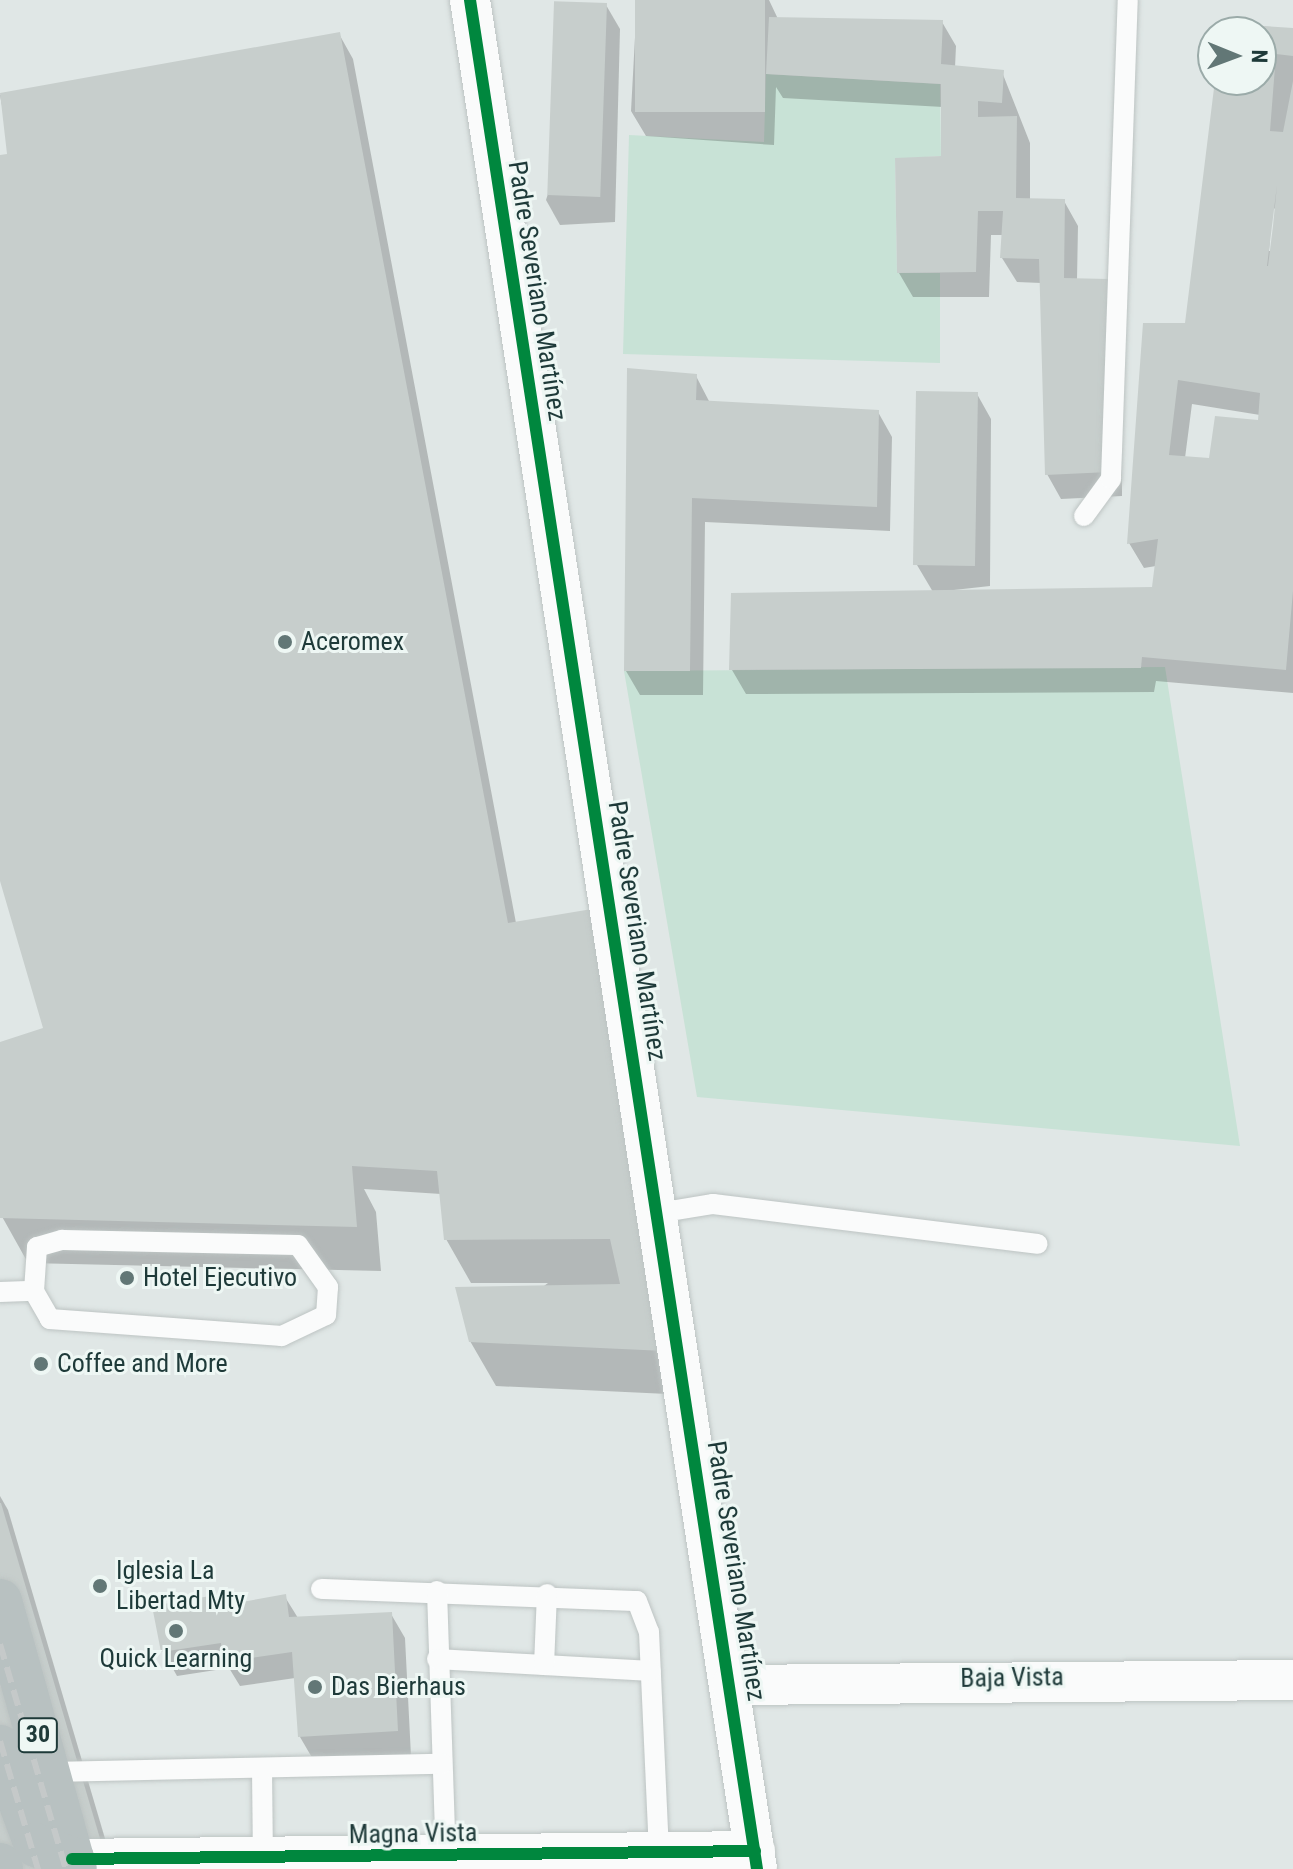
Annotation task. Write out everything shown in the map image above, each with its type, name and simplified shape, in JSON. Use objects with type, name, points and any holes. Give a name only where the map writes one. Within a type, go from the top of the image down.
[{"type":"highway","name":"30","points":[[0,1601],[74,1864]]},
{"type":"highway","points":[[0,1747],[36,1845],[74,1864]]},
{"type":"street","name":"Padre Severiano Martínez","points":[[470,0],[732,1685],[756,1860]]},
{"type":"street","name":"Baja Vista","points":[[732,1685],[1293,1680]]},
{"type":"street","name":"Magna Vista","points":[[74,1864],[263,1857],[659,1852],[756,1860]]},
{"type":"lane","points":[[1084,516],[1111,479],[1128,0]]},
{"type":"lane","points":[[658,1213],[713,1204],[1038,1244]]},
{"type":"lane","points":[[62,1240],[298,1245],[328,1287],[326,1315],[282,1336],[50,1319],[34,1291],[37,1247],[62,1240]]},
{"type":"lane","points":[[0,1292],[34,1291]]},
{"type":"lane","points":[[321,1589],[547,1594],[637,1601],[646,1613],[659,1852]]},
{"type":"lane","points":[[437,1591],[446,1856]]},
{"type":"lane","points":[[544,1665],[547,1594]]},
{"type":"lane","points":[[437,1659],[651,1671]]},
{"type":"lane","points":[[49,1772],[442,1764]]},
{"type":"lane","points":[[262,1768],[263,1857]]},
{"type":"green space","points":[[766,74],[940,84],[941,156],[895,159],[897,273],[940,273],[940,363],[623,354],[629,135],[764,142]]},
{"type":"green space","points":[[1165,667],[1240,1146],[697,1097],[624,671]]},
{"type":"building","points":[[635,0],[765,0],[765,112],[635,112]]},
{"type":"building","points":[[554,1],[607,3],[600,197],[547,195]]},
{"type":"building","points":[[769,17],[943,20],[941,64],[1004,70],[1002,103],[978,101],[978,117],[1017,116],[1016,198],[1065,199],[1064,278],[1108,279],[1109,472],[1045,475],[1039,259],[1000,258],[1003,211],[978,211],[976,272],[897,273],[895,158],[941,156],[941,84],[766,74]]},
{"type":"building","points":[[1277,27],[1293,28],[1293,56],[1277,54]]},
{"type":"building","name":"Aceromex","points":[[340,32],[508,923],[592,909],[665,1351],[469,1342],[455,1287],[620,1284],[610,1239],[444,1240],[437,1171],[352,1166],[357,1227],[0,1218],[0,1042],[43,1028],[0,881],[0,155],[7,154],[0,93]]},
{"type":"building","points":[[1293,81],[1293,591],[1286,670],[1142,657],[1141,668],[729,670],[731,593],[1152,587],[1158,539],[1127,544],[1143,323],[1185,323],[1213,96],[1273,96],[1270,131],[1283,132]],"holes":[[[1277,185],[1273,226],[1267,266]],[[1178,380],[1260,393],[1258,420],[1215,416],[1209,458],[1169,455]]]},
{"type":"building","points":[[627,368],[697,374],[696,400],[879,410],[877,507],[692,498],[690,671],[624,671]]},
{"type":"building","points":[[916,391],[978,392],[975,566],[913,565]]},
{"type":"building","points":[[1,1503],[109,1869],[0,1869]]},
{"type":"building","points":[[286,1594],[289,1617],[392,1612],[398,1731],[298,1737],[292,1652],[223,1662],[221,1643],[161,1652],[152,1606],[210,1596],[214,1607]]},
{"type":"railway","points":[[0,1644],[66,1869]]},
{"type":"railway","points":[[0,1741],[38,1869]]},
{"type":"cycle path","points":[[470,0],[757,1869]]},
{"type":"cycle path","points":[[72,1859],[755,1851]]},
{"type":"place","name":"Aceromex","points":[[285,642]]},
{"type":"place","name":"Hotel Ejecutivo","points":[[127,1278]]},
{"type":"place","name":"Coffee and More","points":[[41,1364]]},
{"type":"place","name":"Iglesia La Libertad Mty","points":[[100,1586]]},
{"type":"place","name":"Quick Learning","points":[[176,1631]]},
{"type":"place","name":"Das Bierhaus","points":[[315,1687]]}]
